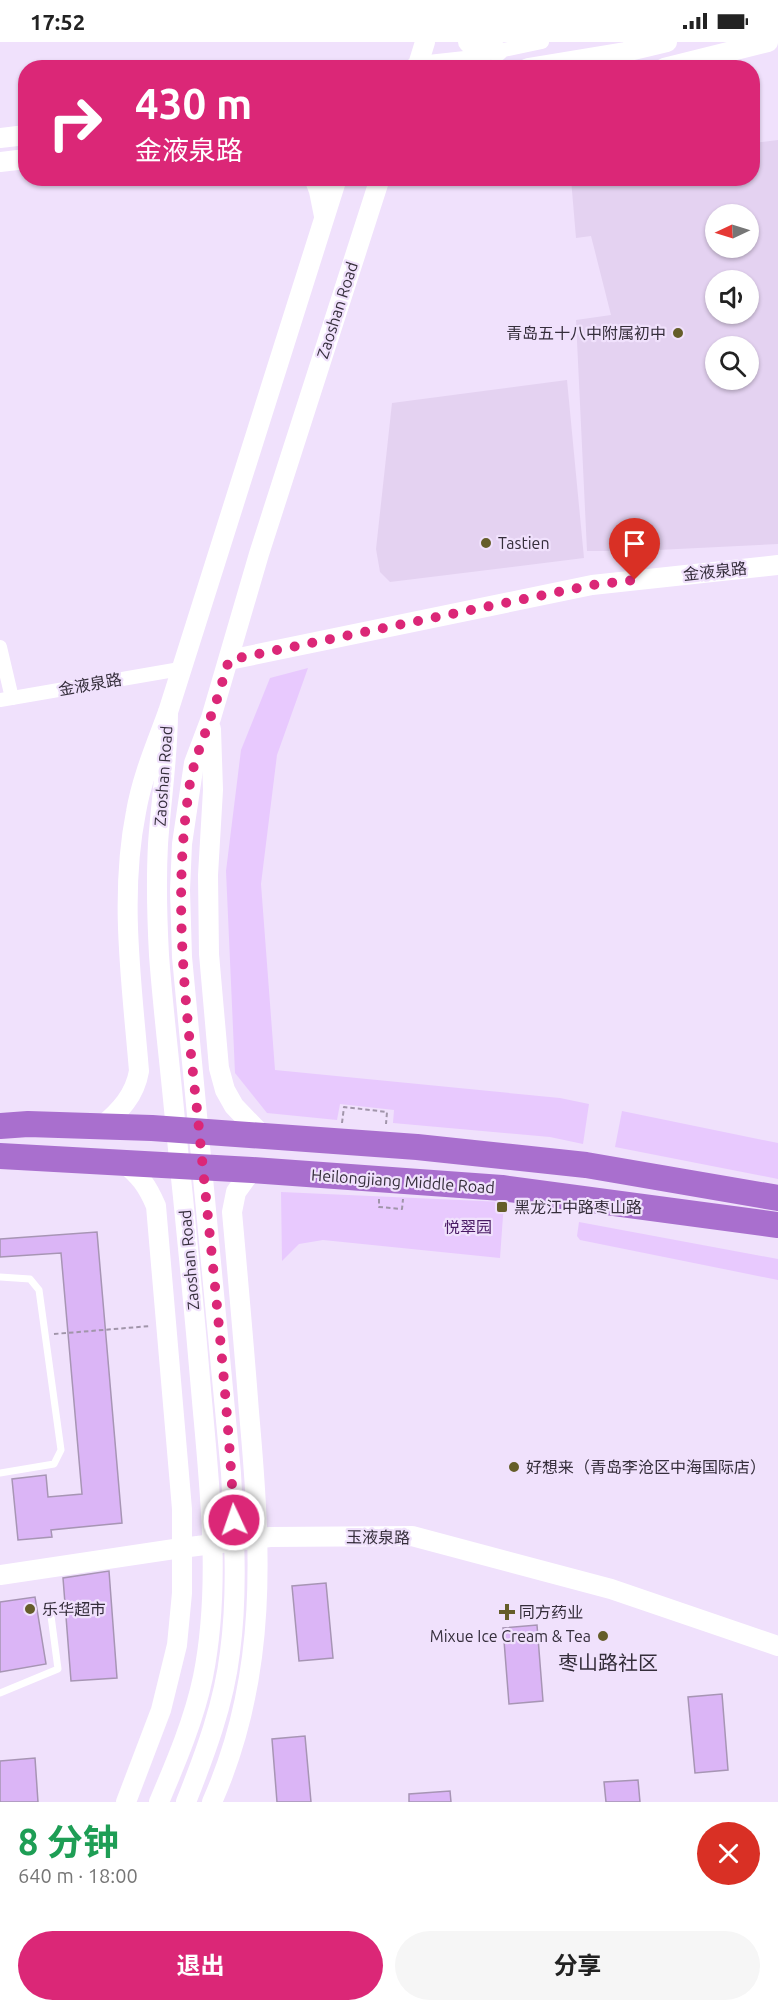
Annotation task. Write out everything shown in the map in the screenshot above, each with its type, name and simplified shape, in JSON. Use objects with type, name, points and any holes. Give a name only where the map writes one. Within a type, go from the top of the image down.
[{"type":"highway","name":"Heilongjiang Middle Road","points":[[0,1126],[28,1124],[102,1126],[261,1134],[417,1147],[586,1165],[778,1198]]},
{"type":"highway","name":"Heilongjiang Middle Road","points":[[0,1156],[122,1161],[502,1188],[778,1225]]},
{"type":"main road","points":[[418,60],[425,42]]},
{"type":"main road","points":[[468,42],[471,45],[498,51]]},
{"type":"main road","points":[[576,60],[667,42]]},
{"type":"main road","points":[[696,60],[768,42]]},
{"type":"main road","points":[[0,138],[18,136]]},
{"type":"main road","points":[[0,162],[18,160]]},
{"type":"main road","points":[[317,186],[325,219]]},
{"type":"main road","name":"Zaoshan Road","points":[[102,1126],[127,1101],[139,1071],[128,936],[129,854],[144,777],[168,712],[335,186]]},
{"type":"main road","name":"Zaoshan Road","points":[[186,1802],[210,1738],[225,1683],[234,1607],[235,1543],[231,1473],[182,957],[180,890],[182,844],[194,763],[211,718],[259,554],[377,186]]},
{"type":"main road","name":"金液泉路","points":[[229,660],[592,585],[778,565]]},
{"type":"main road","name":"Zaoshan Road","points":[[159,1802],[188,1730],[202,1678],[207,1649],[211,1596],[212,1541],[190,1269],[159,956],[158,844],[168,741],[168,712]]},
{"type":"main road","name":"Zaoshan Road","points":[[211,718],[213,790],[208,874],[209,954],[219,1068],[225,1089],[234,1106],[261,1134]]},
{"type":"main road","name":"Zaoshan Road","points":[[122,1161],[139,1175],[150,1191],[156,1206],[182,1509],[182,1593],[177,1645],[160,1710],[126,1802]]},
{"type":"main road","points":[[213,1802],[240,1722],[252,1665],[256,1604],[257,1507],[232,1212],[236,1191],[252,1170]]},
{"type":"main road","name":"玉液泉路","points":[[0,1575],[258,1538],[412,1536],[611,1589],[778,1646]]},
{"type":"street","points":[[452,60],[542,42]]},
{"type":"street","points":[[0,647],[6,699]]},
{"type":"street","name":"金液泉路","points":[[6,699],[180,669]]},
{"type":"lane","points":[[0,1276],[30,1279],[39,1290],[61,1450],[54,1464],[0,1473]]},
{"type":"lane","points":[[0,1693],[58,1669],[51,1616]]},
{"type":"path","points":[[341,1141],[344,1107],[387,1112]]},
{"type":"path","points":[[45,1334],[166,1324]]},
{"type":"shaded area","name":"青岛五十八中附属初中","points":[[778,140],[778,544],[637,551],[587,551],[576,320],[611,315],[591,236],[576,238],[572,186],[760,186],[760,142]]},
{"type":"shaded area","points":[[567,380],[584,558],[390,582],[380,572],[376,549],[392,403]]},
{"type":"green space","points":[[308,668],[277,755],[261,884],[275,1070],[560,1098],[589,1104],[583,1144],[550,1137],[393,1123],[394,1110],[340,1104],[337,1120],[267,1113],[235,1073],[226,871],[241,750],[270,678]]},
{"type":"green space","points":[[622,1111],[778,1143],[778,1179],[615,1147]]},
{"type":"green space","name":"悦翠园","points":[[281,1192],[504,1202],[500,1258],[323,1240],[299,1244],[282,1261]]},
{"type":"green space","points":[[579,1222],[778,1259],[778,1280],[580,1240],[577,1236]]},
{"type":"building","points":[[97,1232],[122,1523],[51,1530],[52,1537],[18,1540],[12,1479],[46,1475],[48,1497],[82,1494],[61,1253],[0,1257],[0,1239]]},
{"type":"building","points":[[109,1571],[117,1678],[71,1681],[63,1578]]},
{"type":"building","points":[[326,1583],[333,1658],[299,1661],[292,1586]]},
{"type":"building","points":[[35,1597],[46,1664],[0,1672],[0,1602]]},
{"type":"building","points":[[537,1625],[543,1701],[509,1704],[503,1628]]},
{"type":"building","points":[[722,1694],[728,1770],[695,1773],[688,1697]]},
{"type":"building","points":[[305,1736],[311,1802],[277,1802],[272,1739]]},
{"type":"building","points":[[35,1758],[38,1802],[0,1802],[0,1761]]},
{"type":"building","points":[[638,1780],[640,1802],[606,1802],[604,1782]]},
{"type":"building","points":[[450,1791],[451,1802],[409,1802],[409,1794]]},
{"type":"place","name":"青岛五十八中附属初中","points":[[678,333]]},
{"type":"place","name":"Tastien","points":[[486,543]]},
{"type":"place","name":"黑龙江中路枣山路","points":[[502,1207]]},
{"type":"place","name":"好想来（青岛李沧区中海国际店）","points":[[514,1467]]},
{"type":"place","name":"乐华超市","points":[[30,1609]]},
{"type":"place","name":"同方药业","points":[[507,1612]]},
{"type":"place","name":"Mixue Ice Cream & Tea","points":[[603,1636]]},
{"type":"district","name":"枣山路社区","points":[[608,1663]]},
{"type":"route","points":[[234,1520],[182,957],[180,890],[182,844],[194,763],[229,660],[592,585],[635,580]]}]
